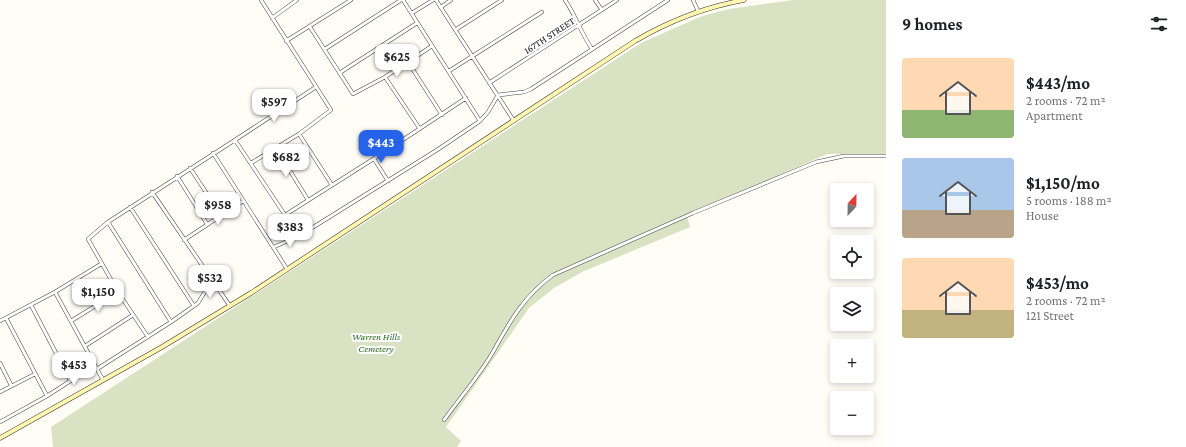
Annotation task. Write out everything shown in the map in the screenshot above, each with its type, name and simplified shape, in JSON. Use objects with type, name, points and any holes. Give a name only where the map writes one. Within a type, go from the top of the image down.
[{"type":"street","points":[[251,163],[298,134],[331,110],[261,0]]},
{"type":"street","points":[[272,18],[297,0]]},
{"type":"street","points":[[286,41],[351,0]]},
{"type":"street","points":[[325,49],[402,0],[412,13],[480,121]]},
{"type":"street","points":[[412,13],[434,0],[441,7],[514,121]]},
{"type":"street","points":[[441,7],[451,0]]},
{"type":"street","points":[[455,30],[502,0]]},
{"type":"street","points":[[565,0],[576,16],[582,34],[592,49]]},
{"type":"street","points":[[595,0],[602,10]]},
{"type":"street","name":"167TH STREET","points":[[489,83],[617,0]]},
{"type":"street","points":[[274,247],[299,236],[388,181],[480,121],[488,112],[498,96],[527,91],[668,0]]},
{"type":"street","points":[[693,0],[698,11]]},
{"type":"street","points":[[0,438],[230,306],[635,41],[666,24],[698,11],[744,0]]},
{"type":"street","points":[[449,71],[542,12]]},
{"type":"street","points":[[341,72],[417,23]]},
{"type":"street","points":[[310,26],[341,72],[353,94],[385,76],[432,46]]},
{"type":"street","points":[[408,62],[442,115]]},
{"type":"street","points":[[385,76],[420,129]]},
{"type":"street","points":[[148,337],[118,292],[88,239],[108,222],[152,192],[316,87]]},
{"type":"street","points":[[286,215],[466,98]]},
{"type":"street","points":[[298,134],[332,185]]},
{"type":"street","points":[[235,140],[299,236]]},
{"type":"street","points":[[276,148],[308,200]]},
{"type":"street","points":[[213,153],[287,268]]},
{"type":"street","points":[[444,420],[493,352],[500,336],[525,300],[553,275],[809,165],[844,156],[886,156]]},
{"type":"street","points":[[374,159],[388,181]]},
{"type":"street","points":[[190,168],[221,215]]},
{"type":"street","points":[[177,176],[207,224]]},
{"type":"street","points":[[152,192],[230,306]]},
{"type":"street","points":[[184,240],[243,201]]},
{"type":"street","points":[[130,207],[194,306]]},
{"type":"street","points":[[108,222],[172,322]]},
{"type":"street","points":[[0,321],[55,292],[101,264]]},
{"type":"street","points":[[97,369],[172,322],[194,306],[212,280]]},
{"type":"street","points":[[55,292],[103,380]]},
{"type":"street","points":[[71,321],[118,292]]},
{"type":"street","points":[[31,305],[70,380]]},
{"type":"street","points":[[85,346],[133,315]]},
{"type":"street","points":[[6,318],[47,396]]},
{"type":"street","points":[[0,363],[12,385]]},
{"type":"street","points":[[0,422],[47,396],[95,365]]},
{"type":"street","points":[[0,392],[35,374]]},
{"type":"green space","name":"Warren Hills Cemetery","points":[[793,0],[886,0],[886,154],[827,154],[687,216],[690,227],[582,272],[554,288],[529,308],[446,427],[461,441],[457,447],[53,447],[51,427],[641,43],[702,16],[729,9]]}]
